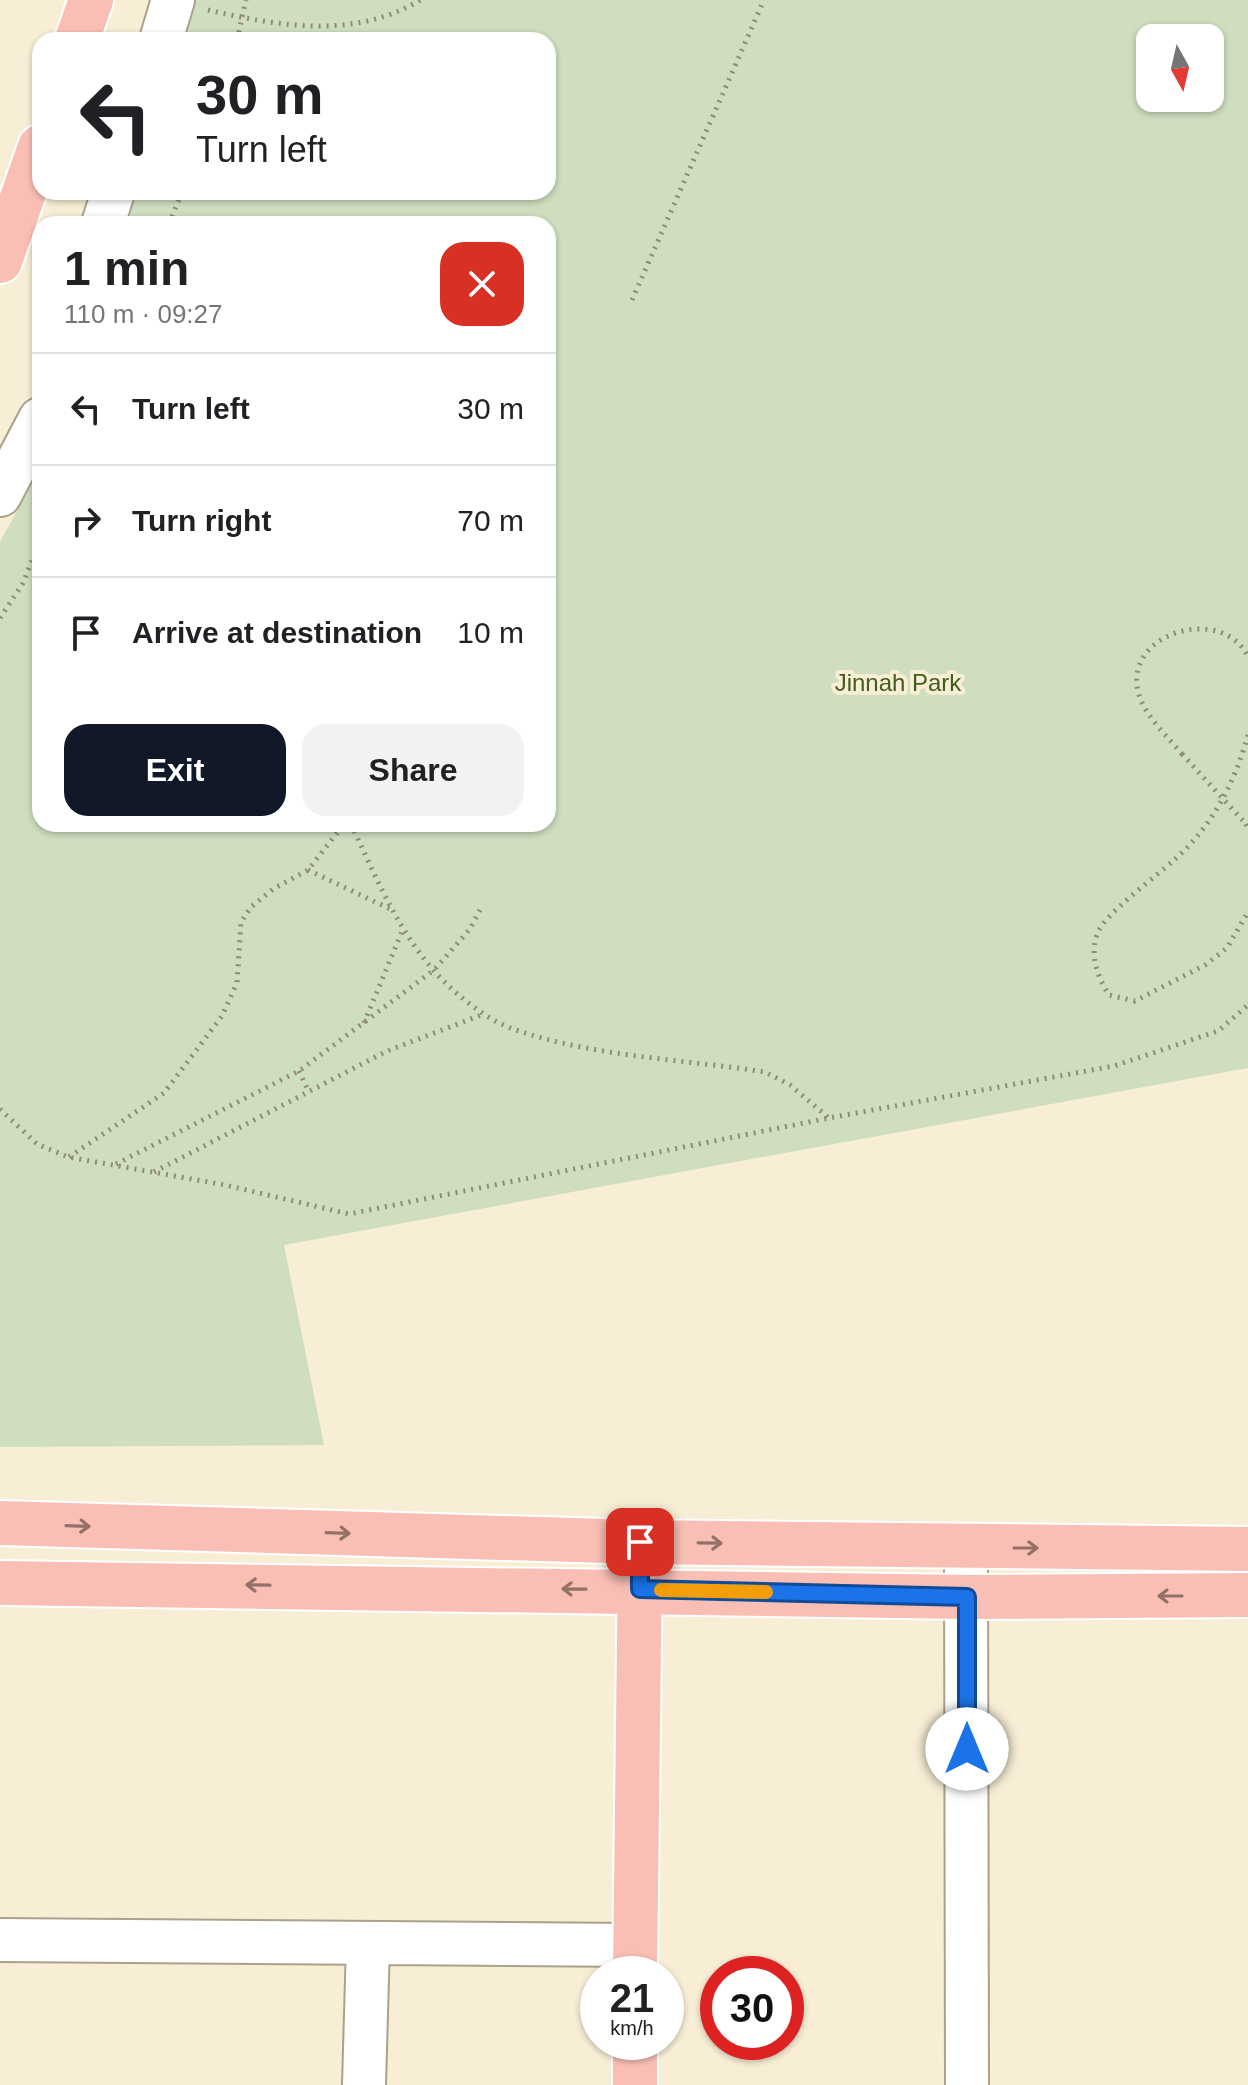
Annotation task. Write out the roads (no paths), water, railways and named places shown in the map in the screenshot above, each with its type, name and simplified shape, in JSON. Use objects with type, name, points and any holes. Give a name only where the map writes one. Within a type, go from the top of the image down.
[{"type":"main road","points":[[80,32],[91,0]]},
{"type":"main road","points":[[0,261],[32,170]]},
{"type":"main road","points":[[0,1523],[640,1542],[1248,1549]]},
{"type":"main road","points":[[636,1956],[640,1542]]},
{"type":"main road","points":[[0,1583],[640,1589],[967,1597],[1248,1595]]},
{"type":"main road","points":[[635,2060],[635,2085]]},
{"type":"street","points":[[163,32],[173,0]]},
{"type":"street","points":[[0,495],[32,434]]},
{"type":"street","points":[[966,1548],[967,2085]]},
{"type":"street","points":[[0,1940],[368,1944],[582,1956]]},
{"type":"street","points":[[364,2085],[368,1944]]},
{"type":"park label","name":"Jinnah Park","points":[[898,683]]}]
